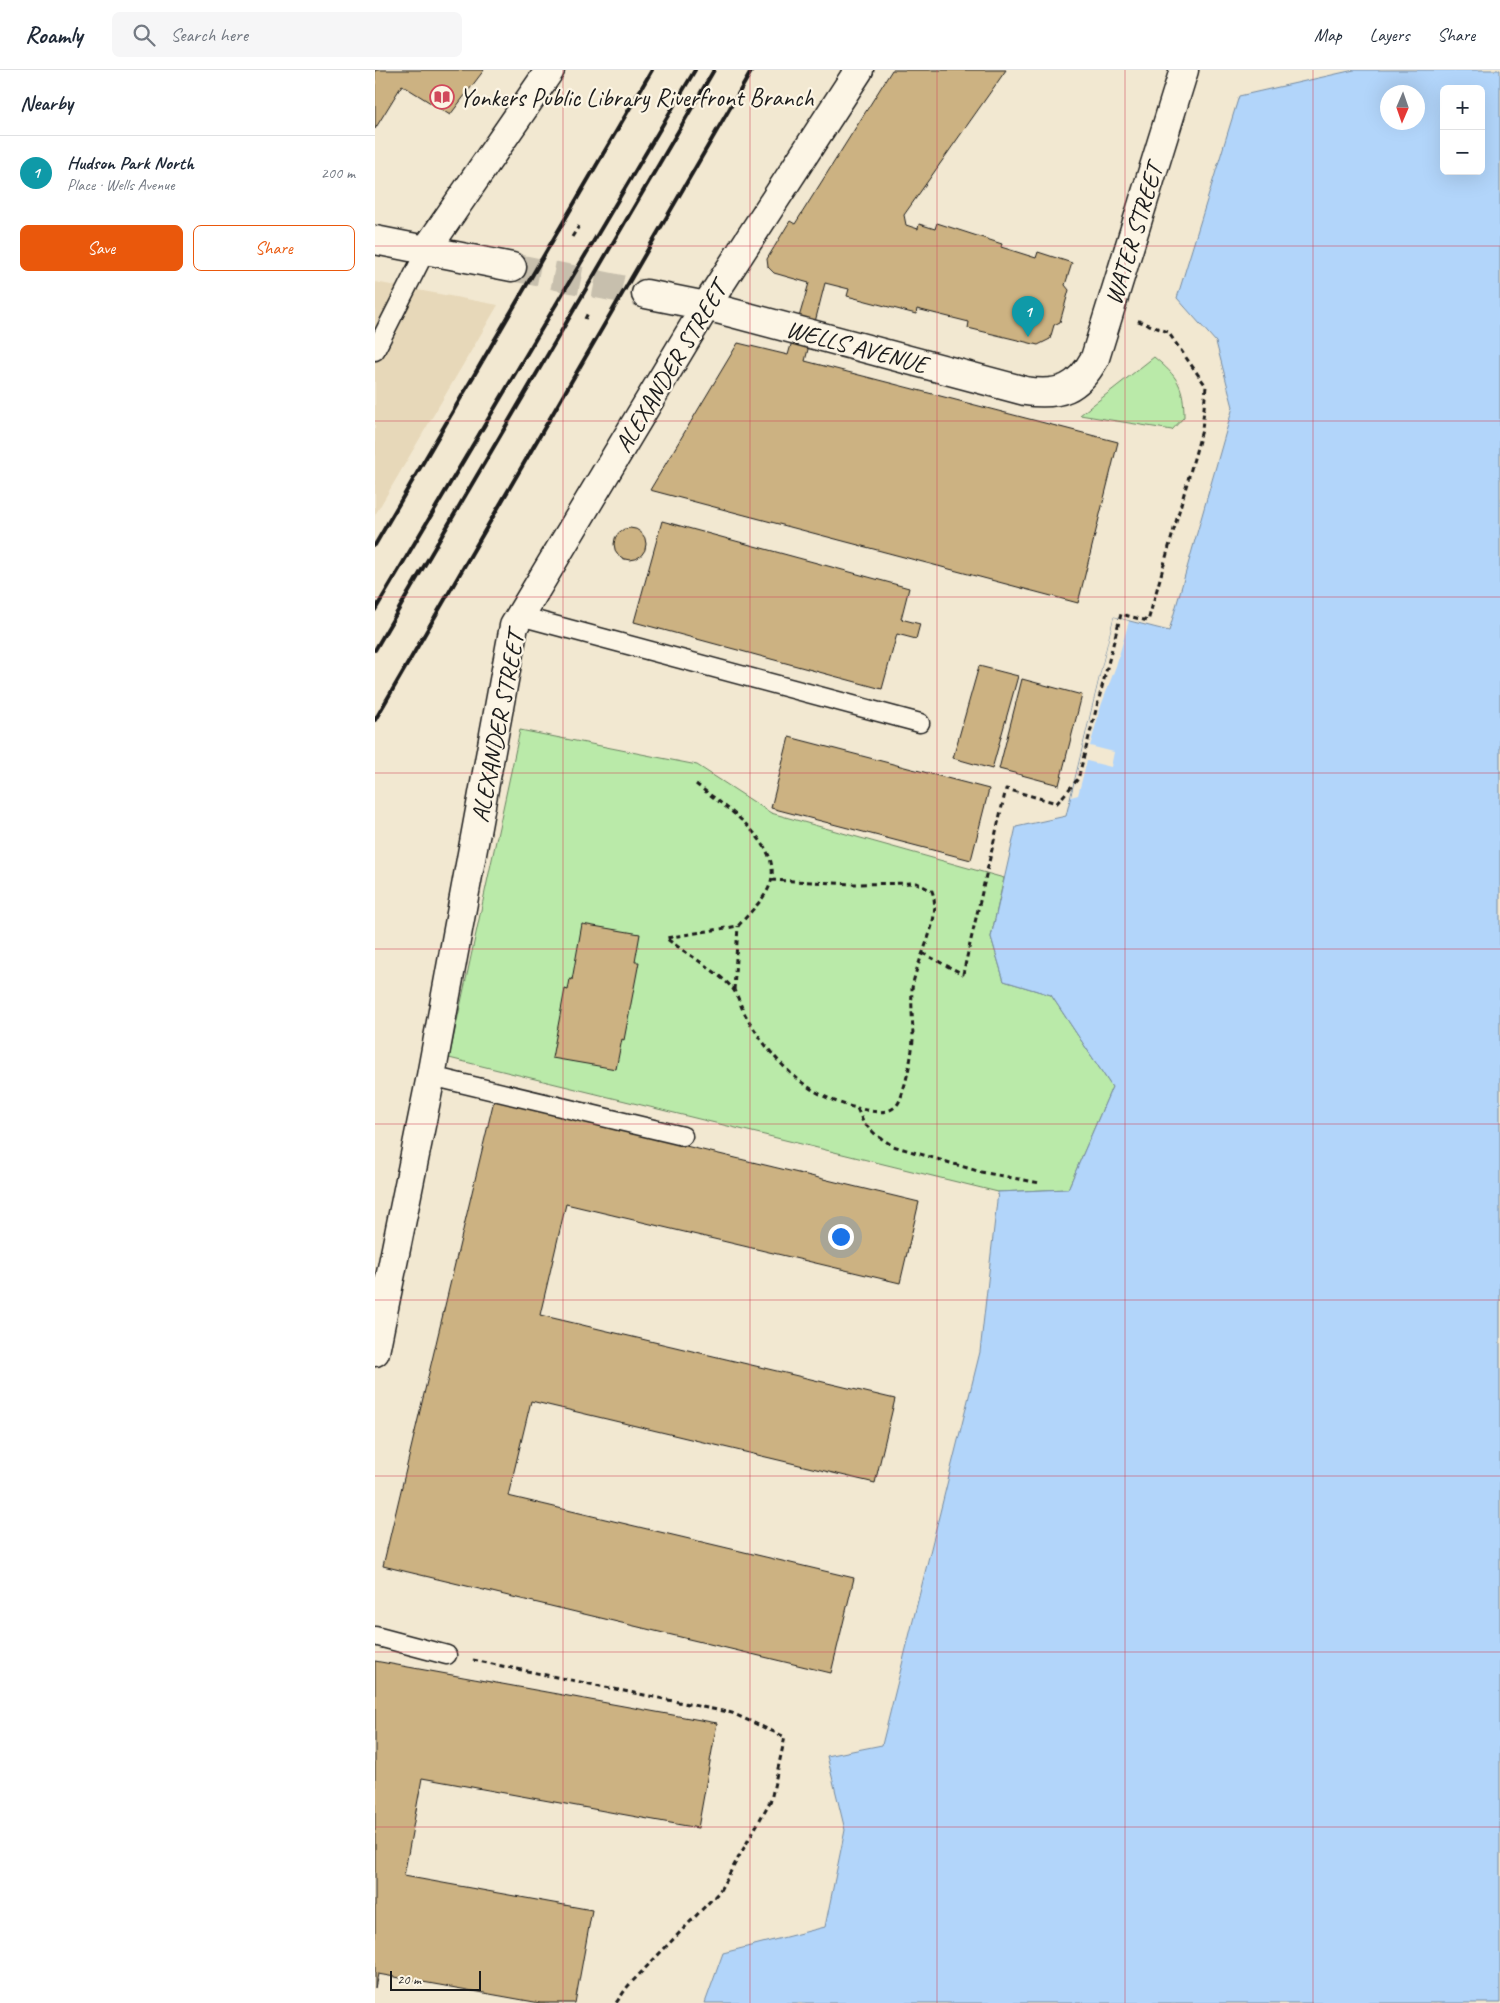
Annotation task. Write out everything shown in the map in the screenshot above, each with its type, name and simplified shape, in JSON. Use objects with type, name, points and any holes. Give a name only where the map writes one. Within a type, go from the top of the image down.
[{"type":"street","points":[[426,250],[550,70]]},
{"type":"street","name":"ALEXANDER STREET","points":[[375,1352],[431,1076],[514,626],[706,306],[859,70]]},
{"type":"street","name":"WATER STREET","points":[[1067,389],[1080,379],[1091,366],[1184,70]]},
{"type":"street","points":[[375,240],[513,268]]},
{"type":"street","name":"WELLS AVENUE","points":[[646,294],[706,306],[1025,391],[1057,392],[1067,389]]},
{"type":"lane","points":[[375,351],[426,250]]},
{"type":"lane","points":[[520,616],[920,724]]},
{"type":"lane","points":[[431,1076],[683,1136]]},
{"type":"lane","points":[[375,1636],[447,1655]]},
{"type":"path","points":[[572,237],[579,226]]},
{"type":"path","points":[[922,953],[963,974],[1006,789],[1057,803],[1079,779],[1121,614],[1148,621],[1202,430],[1206,386],[1168,332],[1109,310]]},
{"type":"path","points":[[585,319],[589,311]]},
{"type":"path","points":[[696,784],[757,833],[772,865],[771,880],[766,893],[738,926],[734,990]]},
{"type":"path","points":[[738,926],[666,938],[734,990],[745,1014],[765,1047],[808,1088],[833,1103],[871,1112],[889,1111],[897,1104],[901,1097],[911,1064],[912,991],[917,966],[937,903],[932,891],[917,883],[854,884],[771,880]]},
{"type":"path","points":[[857,1108],[863,1122],[876,1135],[893,1146],[981,1172],[1040,1183]]},
{"type":"path","points":[[473,1660],[732,1712],[785,1737],[771,1800],[719,1892],[628,1986],[615,2003]]},
{"type":"shaded area","points":[[375,282],[498,305],[375,515]]},
{"type":"green space","points":[[1154,357],[1169,370],[1178,383],[1183,397],[1184,417],[1172,430],[1080,415]]},
{"type":"green space","points":[[520,730],[697,765],[771,813],[1004,878],[991,937],[1004,981],[1051,995],[1112,1087],[1068,1189],[998,1192],[449,1058]]},
{"type":"water","points":[[1354,70],[1500,70],[1500,2003],[705,2003],[723,1953],[825,1927],[845,1830],[827,1756],[882,1745],[980,1352],[998,1192],[1068,1189],[1112,1087],[1051,995],[1004,981],[991,937],[1016,827],[1066,816],[1114,617],[1169,631],[1233,407],[1216,342],[1177,298],[1239,96]]},
{"type":"pier","points":[[1114,617],[1129,621],[1090,746],[1114,752],[1111,767],[1087,761],[1078,795],[1071,797]]},
{"type":"building","name":"Yonkers Public Library Riverfront Branch","points":[[375,70],[484,70],[450,115],[402,85],[375,129]]},
{"type":"building","points":[[892,70],[1006,70],[904,215],[906,225],[918,229],[919,224],[935,229],[937,223],[1002,244],[1001,247],[1036,258],[1038,252],[1072,263],[1065,285],[1069,290],[1060,322],[1054,325],[1050,339],[1038,345],[968,328],[969,322],[917,309],[916,314],[847,296],[849,289],[825,283],[805,361],[1118,442],[1078,603],[650,490],[738,343],[788,355],[809,283],[774,273],[768,267],[767,259],[790,221],[795,224]]},
{"type":"building","points":[[662,521],[909,588],[901,619],[920,624],[916,639],[897,634],[882,689],[634,622]]},
{"type":"building","points":[[630,528],[642,532],[646,544],[642,556],[630,560],[618,556],[614,544],[618,532]]},
{"type":"building","points":[[979,666],[1018,676],[992,769],[953,758]]},
{"type":"building","points":[[1022,679],[1082,695],[1059,785],[999,769]]},
{"type":"building","points":[[789,737],[989,789],[971,860],[771,808]]},
{"type":"building","points":[[582,924],[640,934],[635,962],[639,962],[624,1040],[622,1039],[616,1069],[552,1058],[565,989],[568,990],[570,979],[572,980]]},
{"type":"building","points":[[494,1100],[919,1202],[900,1283],[566,1204],[540,1315],[895,1399],[875,1483],[531,1401],[508,1496],[854,1578],[831,1673],[383,1566]]},
{"type":"building","points":[[375,1661],[717,1723],[698,1828],[422,1778],[404,1876],[592,1910],[575,2003],[540,2003],[378,1974],[375,1988]]},
{"type":"tunnel","points":[[512,267],[646,294]]},
{"type":"railway","points":[[375,545],[652,70]]},
{"type":"railway","points":[[375,610],[695,70]]},
{"type":"railway","points":[[375,650],[714,70]]},
{"type":"railway","points":[[375,720],[752,70]]},
{"type":"place","name":"Yonkers Public Library Riverfront Branch","points":[[442,97]]},
{"type":"place","name":"Hudson Park North","points":[[1028,337]]}]
